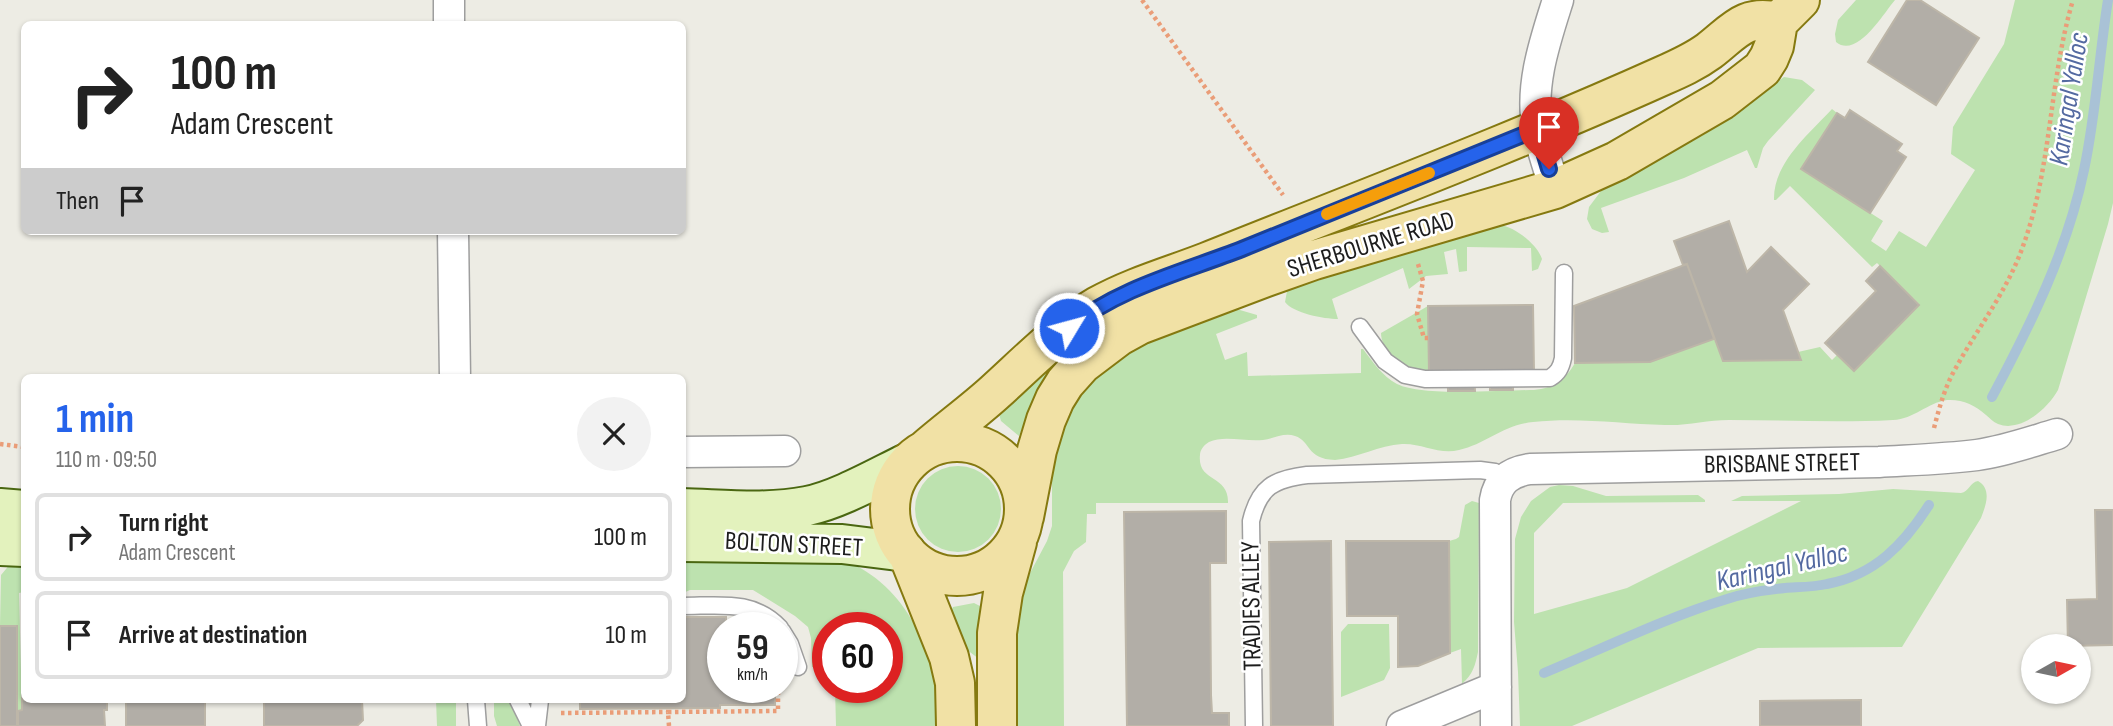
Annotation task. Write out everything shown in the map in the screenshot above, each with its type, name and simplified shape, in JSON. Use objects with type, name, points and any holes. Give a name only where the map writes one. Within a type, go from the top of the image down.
[{"type":"main road","name":"SHERBOURNE ROAD","points":[[916,456],[993,394],[1035,355],[1098,306],[1537,129],[1680,68],[1708,52],[1733,30],[1746,23],[1789,11]]},
{"type":"main road","name":"SHERBOURNE ROAD","points":[[997,726],[997,633],[1003,593],[1046,420],[1065,383],[1082,364],[1119,336],[1139,325],[1314,260],[1555,189],[1617,161],[1699,115],[1740,88],[1762,69],[1789,11]]},
{"type":"main road","points":[[908,555],[924,569],[939,575],[962,577],[985,571],[1004,558],[1021,528],[1024,499],[1013,471],[995,453],[971,443],[955,441],[940,444],[916,456],[895,482],[890,504],[896,538],[908,555],[950,657],[955,683],[956,726]]},
{"type":"main road","name":"BOLTON STREET","points":[[686,508],[761,510],[809,506],[827,500],[916,456]]},
{"type":"main road","points":[[0,509],[21,510]]},
{"type":"main road","name":"BOLTON STREET","points":[[692,543],[842,544],[908,555]]},
{"type":"main road","points":[[0,546],[21,547]]},
{"type":"street","points":[[449,0],[449,21]]},
{"type":"street","points":[[1555,189],[1537,129],[1536,94],[1543,51],[1558,0]]},
{"type":"street","points":[[453,235],[455,374]]},
{"type":"street","name":"BRISBANE STREET","points":[[1506,478],[1513,473],[1530,469],[1926,460],[1977,455],[2057,435]]},
{"type":"street","points":[[686,452],[785,451]]},
{"type":"street","points":[[1496,726],[1495,500],[1500,485],[1506,478]]},
{"type":"street","points":[[1402,726],[1496,687]]},
{"type":"lane","points":[[1360,327],[1385,361],[1405,375],[1415,378],[1550,378],[1556,374],[1563,358],[1564,273]]},
{"type":"lane","name":"BRISBANE STREET","points":[[1265,489],[1283,479],[1307,475],[1480,470],[1494,472],[1506,478]]},
{"type":"lane","name":"TRADIES ALLEY","points":[[1254,726],[1251,521],[1258,499],[1265,489]]},
{"type":"lane","points":[[686,606],[739,606],[759,612]]},
{"type":"lane","points":[[476,703],[478,726]]},
{"type":"lane","points":[[522,703],[537,716]]},
{"type":"path","points":[[1142,0],[1278,189],[1306,223]]},
{"type":"path","points":[[1926,460],[1940,405],[1950,380],[2011,273],[2030,226],[2073,0]]},
{"type":"path","points":[[1415,253],[1423,281],[1417,314],[1424,338],[1428,338]]},
{"type":"path","points":[[0,444],[21,447]]},
{"type":"path","points":[[537,716],[778,711],[778,703]]},
{"type":"path","points":[[668,712],[668,726]]},
{"type":"green space","points":[[1856,0],[1895,0],[1869,33],[1852,45],[1844,46],[1836,42],[1838,20]]},
{"type":"green space","points":[[2015,0],[2113,0],[2113,203],[2058,390],[2048,404],[2033,417],[2007,426],[1998,424],[1973,406],[1947,400],[1893,420],[1729,420],[1673,425],[1583,420],[1533,422],[1513,427],[1459,450],[1444,451],[1402,444],[1335,460],[1319,457],[1300,438],[1291,435],[1263,440],[1215,440],[1202,449],[1200,464],[1208,475],[1224,487],[1228,503],[1096,503],[1096,514],[1087,514],[1086,542],[1074,551],[1063,572],[1064,726],[1018,726],[1016,701],[1010,678],[1021,599],[1052,526],[1052,471],[1060,430],[1082,387],[1134,345],[1233,308],[1257,315],[1257,318],[1216,334],[1225,360],[1247,352],[1248,376],[1361,373],[1363,349],[1387,377],[1409,388],[1444,392],[1534,390],[1558,382],[1575,363],[1650,362],[1714,339],[1723,361],[1801,360],[1798,352],[1820,347],[1832,360],[1837,355],[1854,371],[1919,304],[1877,263],[1872,267],[1790,186],[1774,200],[1779,174],[1794,150],[1832,109],[1837,113],[1802,169],[1883,221],[1871,241],[1886,251],[1899,231],[1926,247],[1975,170],[1951,154],[1953,127],[2004,44]]},
{"type":"green space","points":[[1784,77],[1802,80],[1815,90],[1768,141],[1757,168],[1747,150],[1684,178],[1601,208],[1609,232],[1602,233],[1592,229],[1587,219],[1589,207],[1601,191],[1705,134]]},
{"type":"green space","points":[[1499,225],[1518,232],[1530,242],[1542,259],[1538,269],[1532,271],[1531,248],[1467,247],[1467,271],[1459,272],[1456,249],[1444,252],[1448,274],[1426,276],[1409,289],[1403,268],[1332,299],[1338,319],[1317,317],[1285,302],[1288,286]]},
{"type":"green space","points":[[1428,306],[1429,371],[1412,370],[1391,355],[1381,333]]},
{"type":"green space","points":[[1068,346],[1071,350],[1037,393],[1019,436],[1001,421],[999,414]]},
{"type":"green space","points":[[958,466],[982,473],[994,485],[1001,509],[994,533],[982,545],[958,552],[934,545],[922,533],[915,509],[922,485],[934,473]]},
{"type":"green space","points":[[1978,481],[1986,493],[1981,518],[1902,647],[1758,648],[1572,726],[1520,726],[1514,622],[1515,539],[1521,517],[1531,501],[1550,487],[1573,486],[1606,496],[1698,495],[1705,502],[1563,503],[1534,533],[1534,614],[1627,588],[1801,501],[1731,501],[1742,496],[1839,494],[1893,489],[1961,493]]},
{"type":"green space","points":[[1472,501],[1479,503],[1478,652],[1473,670],[1462,684],[1461,649],[1450,653],[1449,541],[1459,537],[1465,505]]},
{"type":"green space","points":[[686,555],[849,562],[871,575],[890,591],[917,630],[934,677],[940,726],[836,726],[835,703],[903,703],[903,612],[812,612],[812,667],[811,638],[808,627],[798,619],[798,612],[789,612],[753,590],[686,592]]},
{"type":"green space","points":[[21,558],[19,593],[22,710],[17,711],[17,626],[0,626],[1,575],[11,563]]},
{"type":"green space","points":[[974,603],[981,609],[979,659],[966,649],[951,611],[953,607]]},
{"type":"green space","points":[[1348,624],[1389,624],[1390,668],[1384,680],[1341,697],[1341,632]]},
{"type":"green space","points":[[436,703],[456,703],[456,726],[437,726]]},
{"type":"green space","points":[[494,703],[511,703],[520,726],[497,726]]},
{"type":"building","points":[[1907,0],[1920,0],[1979,38],[1936,105],[1868,62]]},
{"type":"building","points":[[1850,110],[1902,144],[1897,151],[1906,157],[1870,213],[1801,169],[1837,113],[1845,118]]},
{"type":"building","points":[[1729,221],[1747,272],[1771,247],[1809,284],[1783,310],[1801,360],[1723,361],[1687,264],[1683,265],[1674,241]]},
{"type":"building","points":[[1687,264],[1714,339],[1650,362],[1575,363],[1574,306]]},
{"type":"building","points":[[1880,266],[1919,305],[1854,371],[1825,343],[1876,291],[1866,281]]},
{"type":"building","points":[[1533,305],[1534,372],[1429,373],[1428,306]]},
{"type":"building","points":[[1474,372],[1475,391],[1448,391],[1448,373]]},
{"type":"building","points":[[1490,372],[1513,372],[1513,390],[1490,390]]},
{"type":"building","points":[[2095,510],[2113,510],[2113,645],[2091,645],[2091,634],[2068,634],[2067,600],[2097,599]]},
{"type":"building","points":[[1226,511],[1226,563],[1210,563],[1211,695],[1212,713],[1229,713],[1229,726],[1127,726],[1124,512]]},
{"type":"building","points":[[1331,541],[1333,726],[1271,726],[1269,542]]},
{"type":"building","points":[[1346,541],[1449,541],[1450,653],[1418,666],[1398,667],[1398,616],[1347,616]]},
{"type":"building","points":[[686,617],[707,617],[707,703],[775,703],[720,705],[720,708],[580,709],[580,703],[686,703]]},
{"type":"building","points":[[0,626],[17,626],[17,726],[0,726]]},
{"type":"building","points":[[1861,700],[1861,726],[1760,726],[1760,701]]},
{"type":"building","points":[[22,703],[107,703],[107,710],[104,710],[105,726],[18,726],[18,711],[22,710]]},
{"type":"building","points":[[126,703],[205,703],[205,726],[126,726]]},
{"type":"building","points":[[264,703],[362,703],[363,720],[357,726],[264,726]]},
{"type":"waterway","name":"Karingal Yalloc","points":[[1992,397],[2046,286],[2077,200],[2092,128],[2108,0]]},
{"type":"waterway","name":"Karingal Yalloc","points":[[1544,673],[1658,624],[1727,599],[1763,591],[1844,580],[1887,556],[1909,533],[1929,505]]},
{"type":"slow traffic","points":[[1327,214],[1429,173]]},
{"type":"route","points":[[1069,328],[1085,314],[1117,297],[1537,129],[1549,169]]}]
